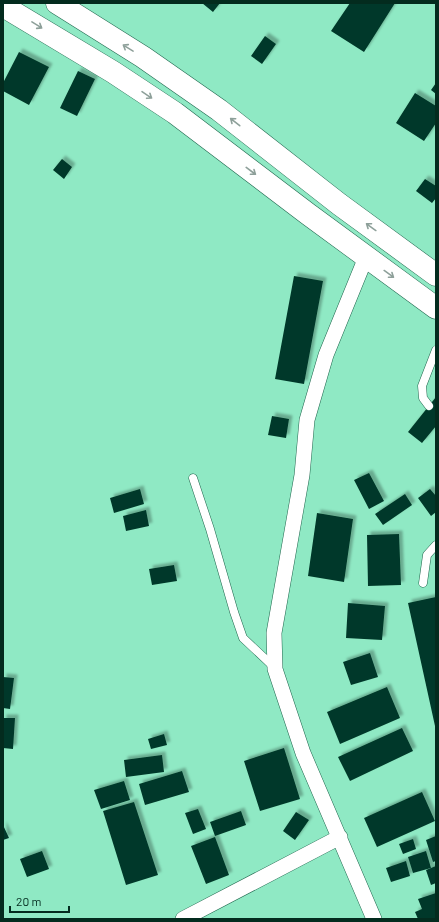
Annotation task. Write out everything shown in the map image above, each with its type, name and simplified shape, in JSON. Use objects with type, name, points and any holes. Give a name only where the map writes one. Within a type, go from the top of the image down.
[{"type":"main road","points":[[57,3],[143,57],[219,110],[339,204],[436,275]]},
{"type":"main road","points":[[3,6],[113,72],[175,113],[436,308]]},
{"type":"street","points":[[366,257],[326,355],[307,420],[302,475],[274,632],[275,669],[303,754],[374,919]]},
{"type":"street","points":[[183,919],[340,837]]},
{"type":"lane","points":[[429,406],[423,398],[422,386],[436,350]]},
{"type":"lane","points":[[193,478],[243,638],[275,669]]},
{"type":"lane","points":[[423,583],[427,555],[436,545]]},
{"type":"building","points":[[202,3],[220,3],[213,12]]},
{"type":"building","points":[[350,3],[395,3],[364,52],[331,31]]},
{"type":"building","points":[[265,36],[276,44],[262,64],[251,56]]},
{"type":"building","points":[[19,52],[49,67],[29,105],[3,91],[3,83]]},
{"type":"building","points":[[78,71],[95,79],[77,116],[60,108]]},
{"type":"building","points":[[436,83],[436,94],[431,90]]},
{"type":"building","points":[[415,93],[436,106],[436,123],[424,141],[396,123]]},
{"type":"building","points":[[62,159],[72,167],[64,179],[53,170]]},
{"type":"building","points":[[425,179],[436,186],[436,198],[432,203],[416,191]]},
{"type":"building","points":[[294,276],[323,281],[304,384],[275,379]]},
{"type":"building","points":[[436,397],[436,426],[422,443],[408,432]]},
{"type":"building","points":[[272,416],[289,419],[286,438],[268,435]]},
{"type":"building","points":[[369,473],[384,501],[369,509],[354,480]]},
{"type":"building","points":[[140,489],[144,504],[114,513],[110,498]]},
{"type":"building","points":[[430,489],[436,496],[436,512],[431,516],[418,498]]},
{"type":"building","points":[[405,494],[412,505],[383,525],[375,514]]},
{"type":"building","points":[[146,510],[149,526],[126,531],[123,516]]},
{"type":"building","points":[[317,513],[353,519],[344,582],[308,576]]},
{"type":"building","points":[[399,534],[401,585],[368,586],[367,535]]},
{"type":"building","points":[[174,565],[177,581],[152,585],[149,569]]},
{"type":"building","points":[[436,597],[436,726],[435,726],[408,603]]},
{"type":"building","points":[[348,603],[385,606],[382,640],[346,638]]},
{"type":"building","points":[[370,653],[378,677],[351,685],[343,662]]},
{"type":"building","points":[[3,677],[14,678],[10,709],[3,708]]},
{"type":"building","points":[[387,687],[400,718],[340,744],[327,712]]},
{"type":"building","points":[[3,718],[15,718],[13,749],[3,748]]},
{"type":"building","points":[[402,728],[413,751],[350,781],[338,757]]},
{"type":"building","points":[[164,734],[167,745],[151,749],[148,739]]},
{"type":"building","points":[[284,748],[300,799],[260,811],[244,761]]},
{"type":"building","points":[[162,755],[164,772],[126,777],[124,760]]},
{"type":"building","points":[[182,771],[189,792],[145,805],[139,784]]},
{"type":"building","points":[[124,781],[130,800],[101,809],[94,790]]},
{"type":"building","points":[[422,792],[435,821],[377,847],[364,818]]},
{"type":"building","points":[[134,802],[158,875],[126,885],[103,811]]},
{"type":"building","points":[[198,809],[206,829],[193,834],[185,813]]},
{"type":"building","points":[[241,811],[246,825],[215,836],[210,822]]},
{"type":"building","points":[[296,812],[309,820],[295,840],[283,831]]},
{"type":"building","points":[[3,825],[9,838],[3,840]]},
{"type":"building","points":[[436,836],[436,861],[433,862],[426,840]]},
{"type":"building","points":[[215,837],[229,875],[206,884],[191,846]]},
{"type":"building","points":[[413,839],[416,849],[403,854],[399,844]]},
{"type":"building","points":[[42,851],[49,869],[27,877],[20,859]]},
{"type":"building","points":[[426,851],[431,868],[413,873],[408,857]]},
{"type":"building","points":[[406,861],[410,876],[391,882],[386,868]]},
{"type":"building","points":[[436,866],[436,883],[431,885],[426,870]]},
{"type":"building","points":[[436,893],[436,919],[418,919],[415,912],[422,909],[418,899]]}]
